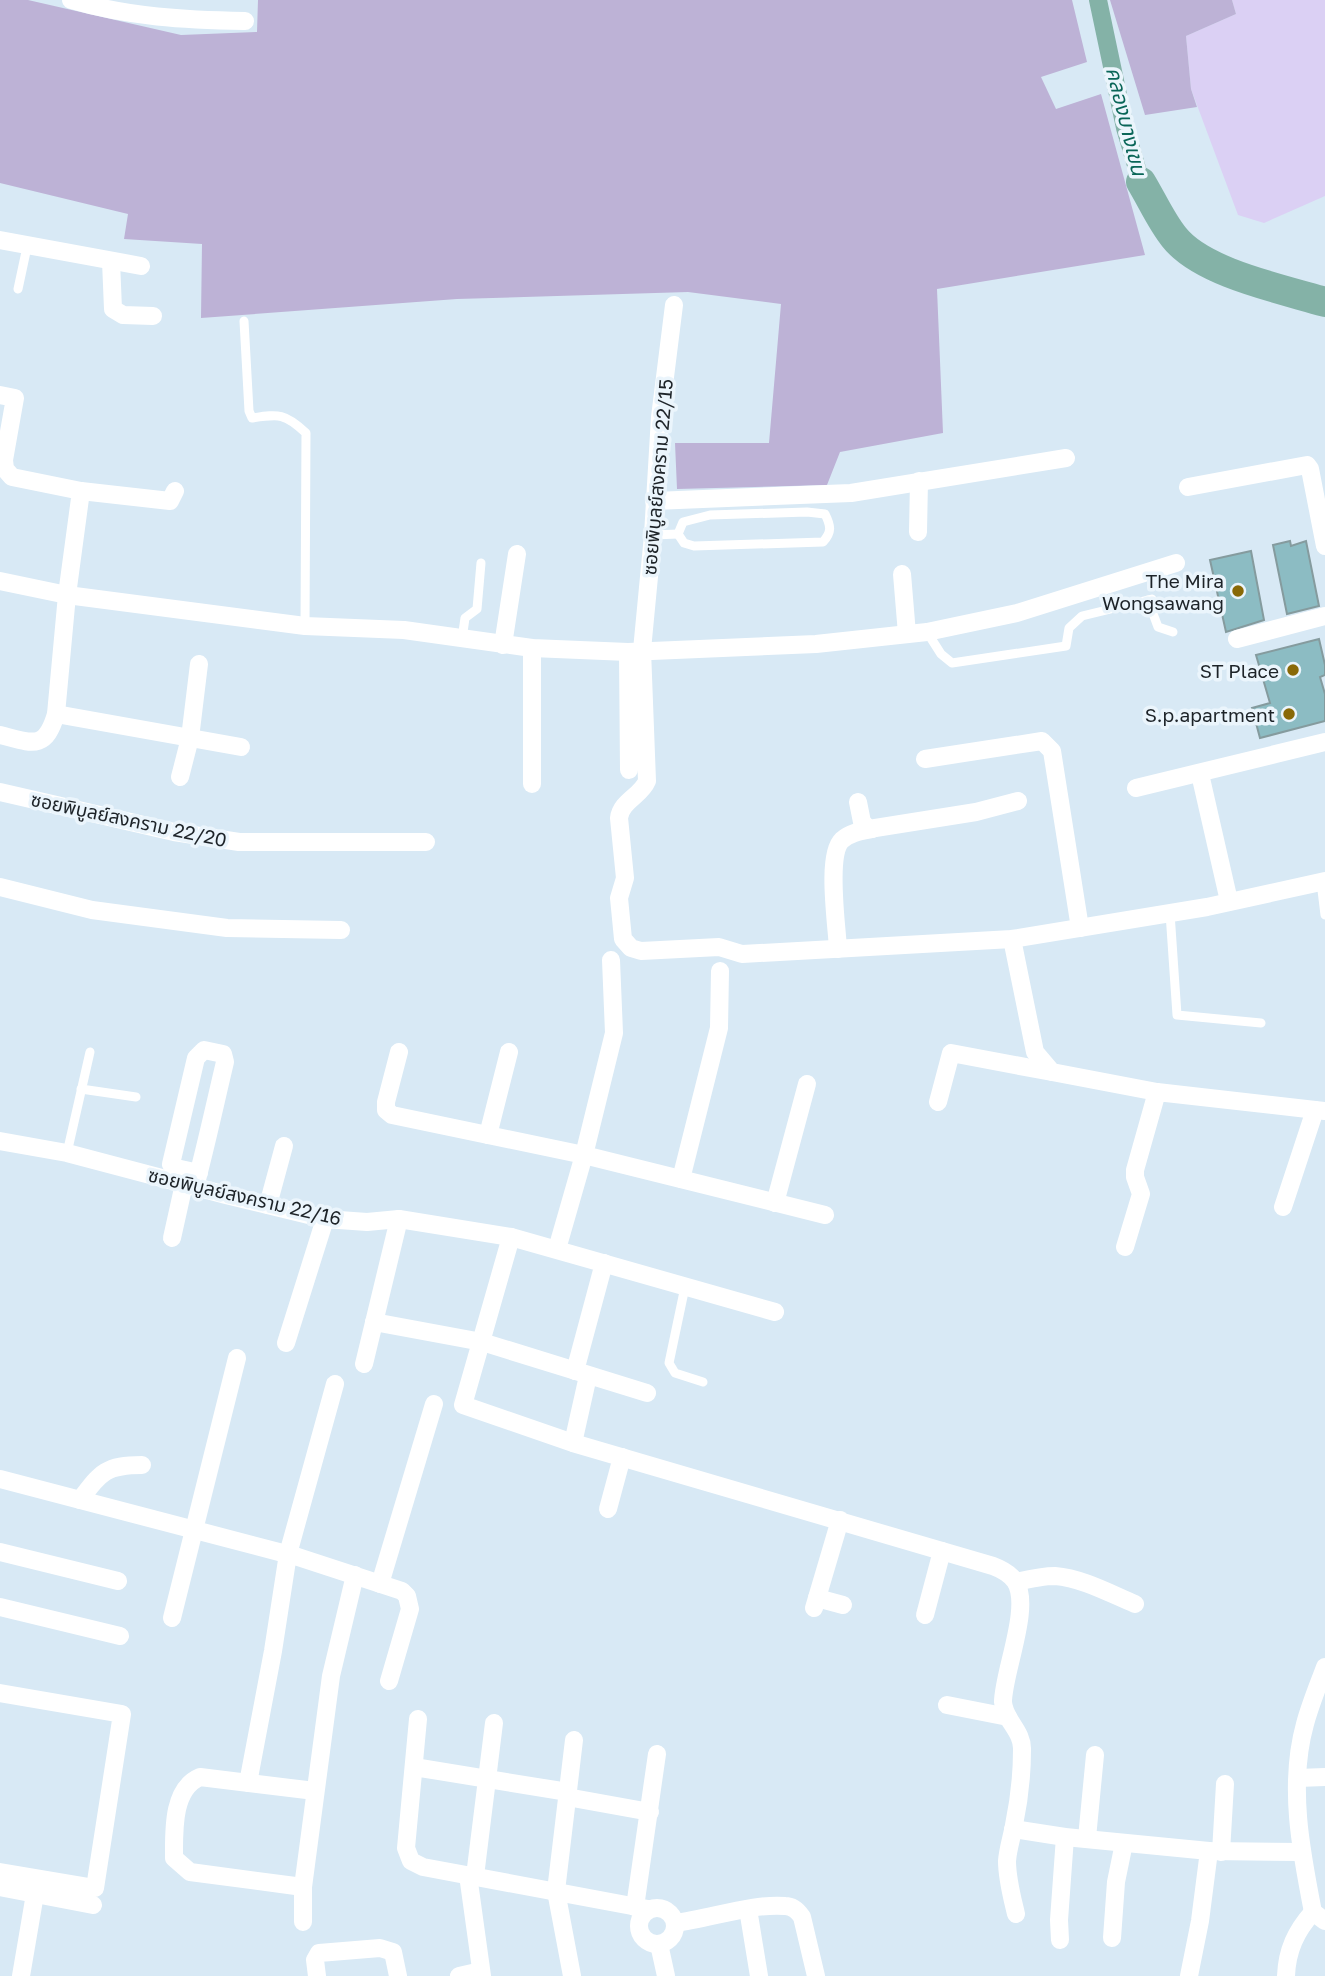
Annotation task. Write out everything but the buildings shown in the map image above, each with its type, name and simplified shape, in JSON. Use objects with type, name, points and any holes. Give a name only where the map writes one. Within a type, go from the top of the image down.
[{"type":"street","points":[[71,0],[94,7],[170,19],[245,21]]},
{"type":"street","points":[[0,240],[141,267]]},
{"type":"street","points":[[111,261],[113,309],[123,315],[153,316]]},
{"type":"street","name":"ซอยพิบูลย์สงคราม 22/15","points":[[635,651],[653,535],[660,417],[674,305]]},
{"type":"street","points":[[0,395],[15,398],[5,460],[5,469],[12,477],[81,491],[170,501],[175,491]]},
{"type":"street","points":[[654,501],[851,493],[1066,458]]},
{"type":"street","points":[[1188,487],[1307,465],[1325,546]]},
{"type":"street","points":[[919,481],[919,532]]},
{"type":"street","points":[[0,735],[24,741],[39,741],[46,738],[51,731],[56,714],[67,595],[81,491]]},
{"type":"street","points":[[503,645],[517,554]]},
{"type":"street","points":[[0,581],[67,595],[305,626],[404,630],[532,648],[635,651],[816,644],[926,632],[1017,613],[1176,563]]},
{"type":"street","points":[[902,573],[907,634]]},
{"type":"street","points":[[1237,639],[1325,616]]},
{"type":"street","points":[[532,648],[532,784]]},
{"type":"street","points":[[629,770],[635,651]]},
{"type":"street","points":[[635,651],[647,781],[644,790],[624,805],[619,818],[625,878],[619,898],[623,939],[631,948],[641,951],[719,947],[742,954],[1012,939],[1170,913],[1323,882]]},
{"type":"street","points":[[180,777],[190,738],[199,664]]},
{"type":"street","points":[[56,714],[241,747]]},
{"type":"street","points":[[925,759],[1042,741],[1052,751],[1080,928]]},
{"type":"street","points":[[1136,788],[1325,742]]},
{"type":"street","points":[[1200,774],[1229,901]]},
{"type":"street","name":"ซอยพิบูลย์สงคราม 22/20","points":[[0,792],[174,832],[239,842],[426,842]]},
{"type":"street","points":[[858,802],[862,822],[869,830],[873,829]]},
{"type":"street","points":[[838,949],[834,878],[835,859],[840,842],[852,833],[976,812],[1018,802]]},
{"type":"street","points":[[0,887],[92,910],[227,928],[341,930]]},
{"type":"street","points":[[1012,939],[1035,1052],[1052,1072]]},
{"type":"street","points":[[557,1249],[584,1155],[614,1032],[611,960]]},
{"type":"street","points":[[681,1179],[719,1028],[720,971]]},
{"type":"street","points":[[172,1238],[193,1182],[225,1062],[223,1054],[204,1050],[196,1058],[171,1164],[193,1182]]},
{"type":"street","points":[[399,1052],[386,1102],[386,1110],[392,1115],[584,1155],[825,1215]]},
{"type":"street","points":[[488,1135],[509,1052]]},
{"type":"street","points":[[938,1102],[951,1053],[1157,1092],[1320,1110],[1283,1207]]},
{"type":"street","points":[[775,1203],[807,1084]]},
{"type":"street","points":[[1125,1247],[1141,1194],[1135,1170],[1157,1092]]},
{"type":"street","points":[[184,1108],[213,1115]]},
{"type":"street","name":"ซอยพิบูลย์สงคราม 22/16","points":[[0,1141],[67,1153],[193,1182],[325,1219],[368,1222],[399,1219],[511,1237],[775,1312]]},
{"type":"street","points":[[268,1205],[284,1146]]},
{"type":"street","points":[[286,1343],[325,1219]]},
{"type":"street","points":[[364,1364],[399,1219]]},
{"type":"street","points":[[511,1237],[463,1405],[573,1443],[1002,1570],[1016,1582],[1020,1599],[1018,1625],[1003,1702],[1007,1717],[1019,1734],[1023,1748],[1007,1871],[1016,1914]]},
{"type":"street","points":[[573,1443],[582,1374],[604,1264]]},
{"type":"street","points":[[374,1322],[482,1342],[648,1393]]},
{"type":"street","points":[[172,1618],[237,1358]]},
{"type":"street","points":[[248,1783],[288,1554],[335,1384]]},
{"type":"street","points":[[380,1584],[434,1404]]},
{"type":"street","points":[[608,1510],[622,1457]]},
{"type":"street","points":[[79,1500],[105,1471],[119,1465],[142,1465]]},
{"type":"street","points":[[0,1479],[288,1554],[402,1591],[407,1596],[410,1609],[388,1681]]},
{"type":"street","points":[[840,1520],[816,1603],[843,1605]]},
{"type":"street","points":[[925,1615],[942,1551]]},
{"type":"street","points":[[0,1552],[118,1581]]},
{"type":"street","points":[[303,1922],[303,1887],[331,1676],[355,1575]]},
{"type":"street","points":[[1016,1582],[1057,1576],[1097,1588],[1135,1604]]},
{"type":"street","points":[[0,1607],[120,1636]]},
{"type":"street","points":[[1286,1976],[1288,1954],[1301,1925],[1319,1916],[1302,1852],[1297,1804],[1305,1724],[1325,1667]]},
{"type":"street","points":[[0,1693],[122,1714],[96,1888],[0,1872]]},
{"type":"street","points":[[947,1705],[1007,1717]]},
{"type":"street","points":[[418,1718],[406,1848],[411,1861],[423,1867],[641,1908],[655,1907],[668,1911],[676,1923],[672,1937],[659,1944],[645,1941],[638,1928],[641,1908],[649,1812],[657,1754]]},
{"type":"street","points":[[459,1976],[481,1973],[472,1875],[494,1723]]},
{"type":"street","points":[[572,1976],[556,1891],[574,1740]]},
{"type":"street","points":[[1087,1838],[1095,1755]]},
{"type":"street","points":[[414,1767],[488,1779],[649,1812]]},
{"type":"street","points":[[303,1887],[190,1872],[174,1858],[174,1832],[179,1802],[190,1781],[200,1777],[316,1791]]},
{"type":"street","points":[[1298,1778],[1325,1777]]},
{"type":"street","points":[[1189,1976],[1215,1852],[1225,1784]]},
{"type":"street","points":[[1013,1829],[1215,1852],[1302,1852]]},
{"type":"street","points":[[1060,1940],[1065,1837]]},
{"type":"street","points":[[1112,1938],[1116,1882],[1124,1843]]},
{"type":"street","points":[[0,1887],[93,1905]]},
{"type":"street","points":[[21,1976],[34,1894]]},
{"type":"street","points":[[676,1923],[748,1909],[787,1905],[797,1910],[802,1917],[816,1976]]},
{"type":"street","points":[[748,1909],[759,1976]]},
{"type":"street","points":[[659,1944],[666,1976]]},
{"type":"street","points":[[317,1976],[315,1960],[319,1953],[380,1948],[393,1952],[398,1976]]},
{"type":"lane","points":[[19,289],[27,247]]},
{"type":"lane","points":[[244,321],[249,411],[252,418],[280,414],[292,420],[306,433],[305,626]]},
{"type":"lane","points":[[807,512],[825,514],[831,526],[830,534],[823,542],[694,546],[684,543],[678,534],[683,522],[710,515],[807,512]]},
{"type":"lane","points":[[653,535],[678,534]]},
{"type":"lane","points":[[462,639],[465,618],[477,609],[481,563]]},
{"type":"lane","points":[[926,632],[941,654],[951,663],[1008,656],[1066,646],[1069,628],[1082,615],[1150,599],[1158,627],[1173,632]]},
{"type":"lane","points":[[1323,882],[1325,915]]},
{"type":"lane","points":[[1170,913],[1177,1015],[1261,1023]]},
{"type":"lane","points":[[67,1153],[90,1052]]},
{"type":"lane","points":[[81,1089],[136,1097]]},
{"type":"lane","points":[[685,1287],[669,1363],[675,1373],[703,1382]]},
{"type":"shaded area","points":[[0,0],[28,0],[181,35],[257,32],[258,0],[1072,0],[1087,62],[1041,77],[1056,109],[1101,94],[1145,255],[937,289],[943,433],[840,452],[827,485],[677,489],[675,443],[769,443],[781,304],[688,292],[457,299],[201,318],[202,244],[124,239],[128,214],[0,183]]},
{"type":"shaded area","points":[[1110,0],[1232,0],[1236,14],[1186,36],[1191,89],[1197,107],[1145,115]]},
{"type":"shaded area","points":[[1232,0],[1325,0],[1325,196],[1264,223],[1238,215],[1191,89],[1186,36],[1236,14]]},
{"type":"waterway","name":"คลองบางเขน","points":[[1098,0],[1125,128],[1141,182]]},
{"type":"waterway","name":"คลองบางเขน","points":[[1141,182],[1174,237],[1203,261],[1244,278],[1325,302]]},
{"type":"place","name":"The Mira Wongsawang","points":[[1238,591]]},
{"type":"place","name":"ST Place","points":[[1293,670]]},
{"type":"place","name":"S.p.apartment","points":[[1289,714]]}]
